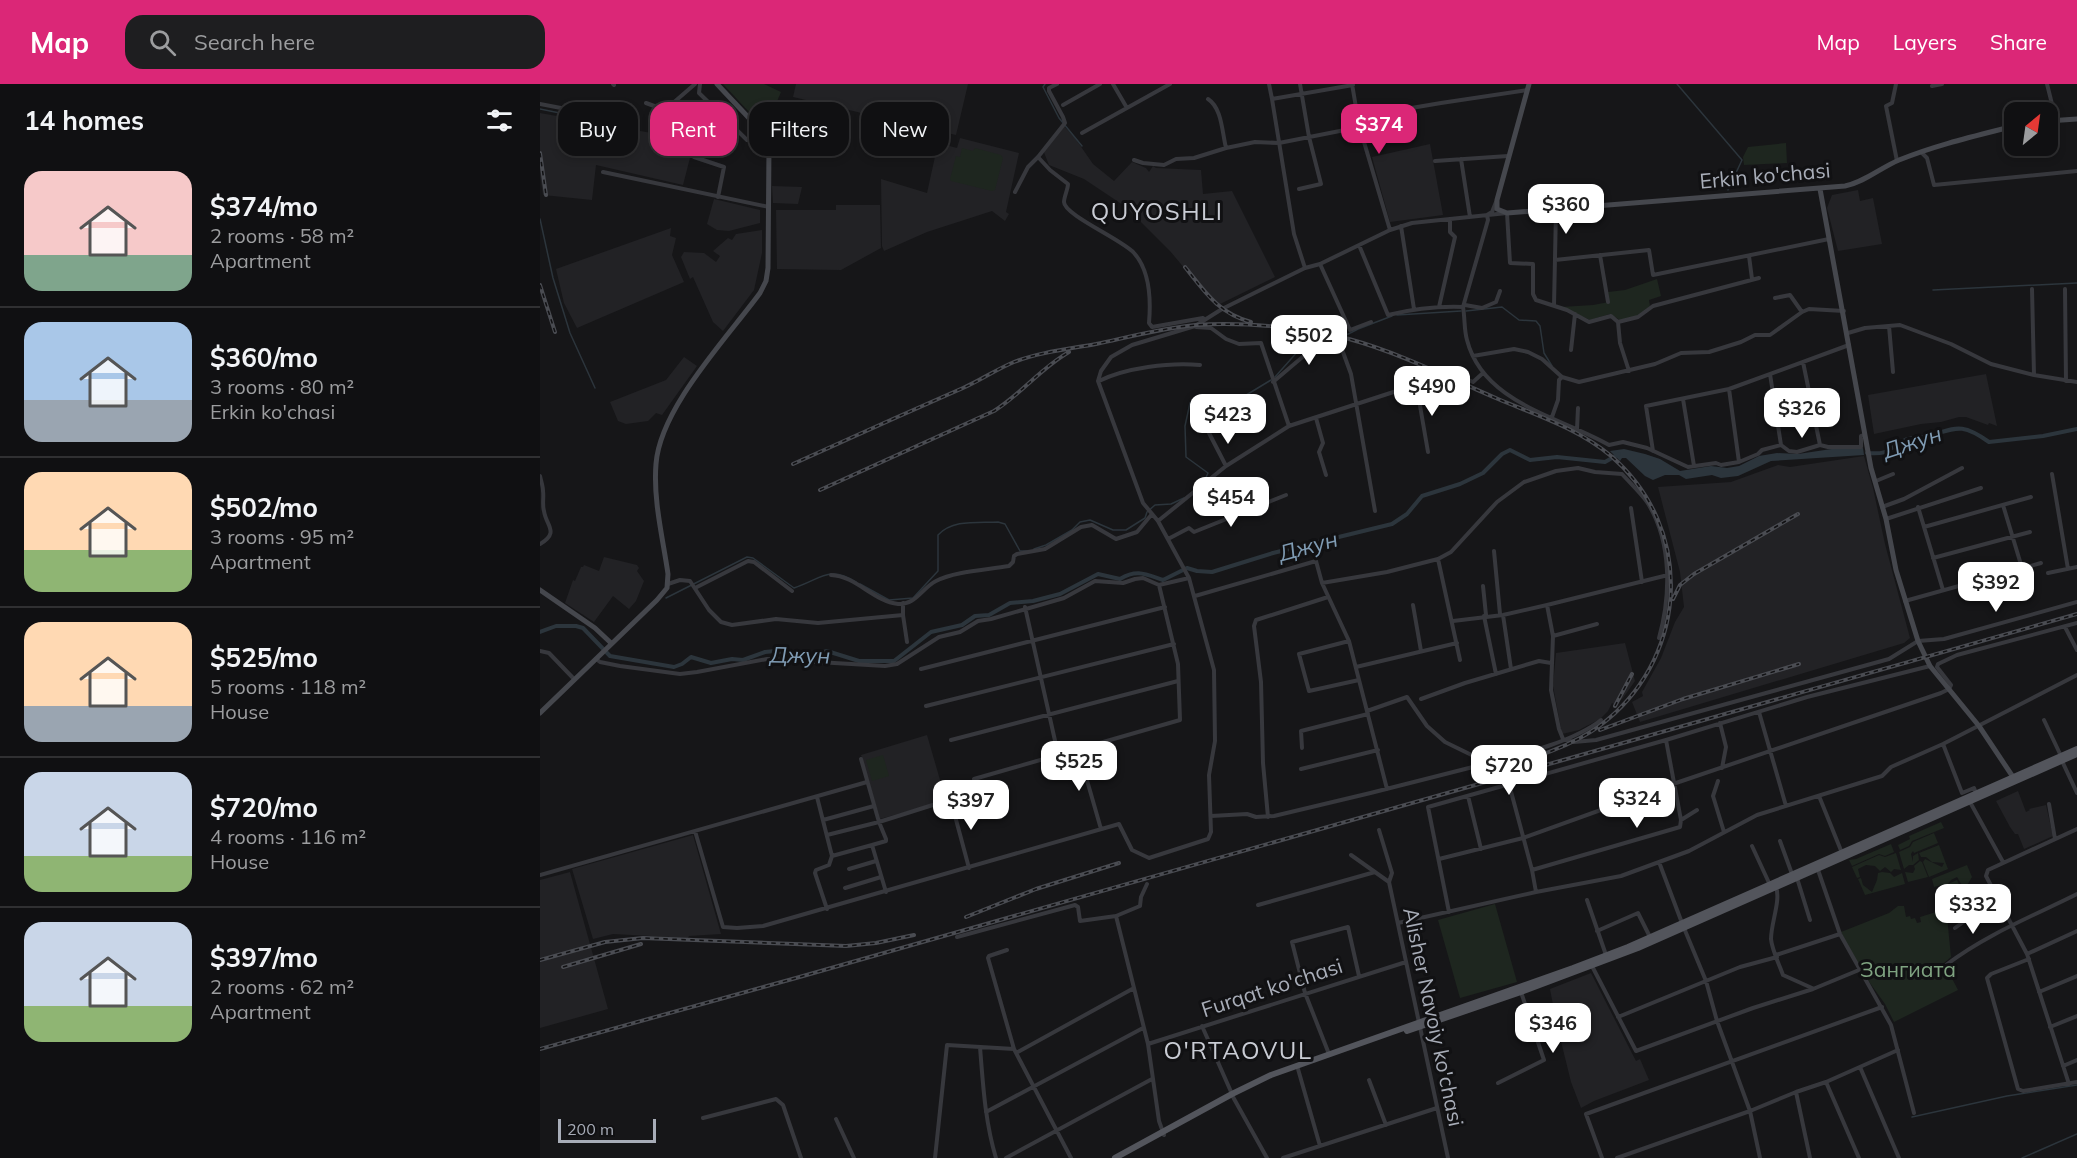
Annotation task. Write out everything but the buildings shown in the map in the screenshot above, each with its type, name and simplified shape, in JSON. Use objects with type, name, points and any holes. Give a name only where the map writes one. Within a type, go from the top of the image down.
[{"type":"main road","points":[[540,713],[657,600],[668,584],[656,475],[658,447],[670,417],[689,386],[764,287],[768,268],[770,156],[767,139],[717,84]]},
{"type":"main road","points":[[1507,213],[1497,209],[1497,200],[1528,87]]},
{"type":"main road","points":[[2058,120],[2077,119]]},
{"type":"main road","name":"Erkin ko'chasi","points":[[1507,213],[1851,185],[1897,160],[1930,148],[2004,129]]},
{"type":"main road","points":[[1820,189],[1871,468],[1886,519],[1890,546],[1905,601],[1918,640],[1930,666],[1979,726],[2015,779]]},
{"type":"main road","points":[[540,590],[596,628],[611,643]]},
{"type":"main road","points":[[1115,1158],[1271,1075],[1592,966],[1970,801],[2077,749]]},
{"type":"main road","points":[[2061,758],[2077,754]]},
{"type":"main road","points":[[1816,867],[1976,793],[2015,779]]},
{"type":"main road","points":[[1232,1095],[1683,926]]},
{"type":"main road","points":[[1124,1157],[1163,1133]]},
{"type":"street","points":[[646,103],[665,111],[694,84]]},
{"type":"street","points":[[700,84],[699,93],[747,140]]},
{"type":"street","points":[[1063,105],[1100,84]]},
{"type":"street","points":[[1113,84],[1127,108]]},
{"type":"street","points":[[1082,133],[1170,84]]},
{"type":"street","points":[[1269,84],[1294,234],[1305,268]]},
{"type":"street","points":[[1299,189],[1321,184],[1300,84]]},
{"type":"street","points":[[1896,84],[1892,103],[1886,106],[1897,160]]},
{"type":"street","points":[[1932,86],[1942,84]]},
{"type":"street","points":[[2047,84],[2052,102]]},
{"type":"street","points":[[1015,192],[1028,167],[1065,123],[1049,91],[1054,85]]},
{"type":"street","points":[[1272,99],[1353,85],[1360,127],[1390,230]]},
{"type":"street","points":[[1358,117],[1528,87]]},
{"type":"street","points":[[1208,99],[1214,103],[1218,111],[1226,148]]},
{"type":"street","points":[[540,104],[558,107]]},
{"type":"street","points":[[1134,160],[1164,165],[1176,159],[1194,158],[1226,148],[1261,141],[1279,143],[1360,127]]},
{"type":"street","points":[[1921,152],[1927,158],[1934,185],[2077,171]]},
{"type":"street","points":[[1435,161],[1508,156]]},
{"type":"street","points":[[694,157],[724,167],[718,197]]},
{"type":"street","points":[[1038,157],[1068,184],[1064,202],[1066,208],[1118,240],[1133,252],[1143,266],[1149,288],[1149,323],[1152,327],[1207,318]]},
{"type":"street","points":[[1461,159],[1470,217]]},
{"type":"street","points":[[603,172],[769,207]]},
{"type":"street","points":[[1487,215],[1492,212],[1497,200]]},
{"type":"street","points":[[1554,306],[1556,210]]},
{"type":"street","points":[[695,831],[723,927],[736,928],[763,926],[827,909],[1119,824],[1132,850],[1149,858],[1208,839],[1211,832],[1209,775],[1215,741],[1214,669],[1189,578],[1158,522],[1143,503],[1098,381],[1101,371],[1111,357],[1132,345],[1195,326],[1305,268],[1320,264],[1401,226],[1507,213],[1510,263],[1533,264],[1533,294],[1536,300],[1590,322],[1611,316],[1618,322],[1620,343],[1629,371]]},
{"type":"street","points":[[1487,215],[1488,220],[1464,306],[1467,339],[1473,356],[1483,373],[1494,384],[1529,408],[1609,445],[1623,442],[1653,451],[1688,467],[1739,462],[1762,450],[1782,445]]},
{"type":"street","points":[[1439,306],[1455,237],[1450,232],[1450,219]]},
{"type":"street","points":[[1401,226],[1414,309]]},
{"type":"street","points":[[1555,260],[1649,250],[1653,274],[1829,239]]},
{"type":"street","points":[[1359,244],[1388,315],[1439,306],[1482,308],[1496,302],[1500,291]]},
{"type":"street","points":[[1600,255],[1608,302]]},
{"type":"street","points":[[1749,256],[1752,279]]},
{"type":"street","points":[[1320,264],[1350,330],[1371,322]]},
{"type":"street","points":[[1618,322],[1638,317],[1653,306],[1759,278]]},
{"type":"street","points":[[2032,289],[2034,375]]},
{"type":"street","points":[[2065,290],[2067,381]]},
{"type":"street","points":[[1775,298],[1790,295],[1802,312]]},
{"type":"street","points":[[1473,356],[1514,349],[1528,352],[1542,358],[1562,377],[1579,382],[1655,364],[1681,353],[1709,352],[1755,335],[1770,335],[1802,312],[1813,308],[1844,311]]},
{"type":"street","points":[[1571,350],[1575,314]]},
{"type":"street","points":[[1848,333],[1865,328],[1900,324],[1951,344],[1991,364],[2034,375],[2077,382]]},
{"type":"street","points":[[1195,326],[1211,328],[1226,339],[1239,344],[1261,343],[1289,426]]},
{"type":"street","points":[[1889,326],[1893,372]]},
{"type":"street","points":[[1273,382],[1306,354],[1324,351],[1340,344],[1351,374],[1376,510]]},
{"type":"street","points":[[1653,451],[1646,406],[1729,389],[1850,345]]},
{"type":"street","points":[[1803,362],[1820,445]]},
{"type":"street","points":[[1098,381],[1115,373],[1177,364],[1200,364]]},
{"type":"street","points":[[1428,452],[1414,371],[1419,370],[1451,384],[1464,378],[1473,382],[1483,373]]},
{"type":"street","points":[[1770,374],[1782,445],[1789,451],[1797,452],[1820,445],[1861,447],[1861,436],[1865,435]]},
{"type":"street","points":[[1552,417],[1558,400],[1559,380],[1562,377]]},
{"type":"street","points":[[1158,522],[1226,466],[1289,426],[1415,385]]},
{"type":"street","points":[[1729,389],[1739,462]]},
{"type":"street","points":[[1683,399],[1694,466]]},
{"type":"street","points":[[1577,429],[1578,408]]},
{"type":"street","points":[[1316,417],[1323,443],[1319,452],[1326,475]]},
{"type":"street","points":[[1209,433],[1226,466]]},
{"type":"street","points":[[1322,583],[1387,572],[1438,559],[1450,552],[1497,502],[1524,482],[1556,471],[1578,468],[1622,474],[1647,502],[1658,528],[1668,575],[1665,617],[1659,638]]},
{"type":"street","points":[[1882,507],[1904,500],[1962,468]]},
{"type":"street","points":[[1876,481],[1893,474]]},
{"type":"street","points":[[2052,474],[2068,569]]},
{"type":"street","points":[[540,476],[543,512],[551,525],[551,532],[550,536],[540,544]]},
{"type":"street","points":[[1886,519],[1981,488]]},
{"type":"street","points":[[1168,539],[1189,528],[1194,532],[1202,530],[1245,510],[1286,495]]},
{"type":"street","points":[[1924,527],[2031,497]]},
{"type":"street","points":[[2003,505],[2022,568]]},
{"type":"street","points":[[1918,507],[1943,590]]},
{"type":"street","points":[[1631,508],[1642,582]]},
{"type":"street","points":[[831,575],[842,576],[881,599],[896,604],[903,603],[912,601],[933,582],[943,577],[1009,566],[1017,554],[1045,549],[1082,527],[1092,525],[1116,539],[1137,532],[1152,514]]},
{"type":"street","points":[[1933,558],[2030,532]]},
{"type":"street","points":[[1494,551],[1510,669]]},
{"type":"street","points":[[1438,559],[1460,660]]},
{"type":"street","points":[[694,586],[748,561],[754,562],[792,591]]},
{"type":"street","points":[[1195,596],[1316,561],[1322,583],[1349,641],[1387,789]]},
{"type":"street","points":[[1905,601],[2041,563]]},
{"type":"street","points":[[2048,573],[2077,567]]},
{"type":"street","points":[[1453,621],[1547,605],[1668,575]]},
{"type":"street","points":[[598,657],[600,662],[680,674],[767,659],[885,666],[897,664],[939,637],[960,632],[978,621],[1064,598],[1095,581],[1123,583],[1143,578],[1159,585],[1189,578]]},
{"type":"street","points":[[668,584],[680,580],[694,586],[709,610],[721,622],[732,625],[776,619],[818,623],[903,615]]},
{"type":"street","points":[[827,835],[951,801],[977,791],[974,779],[1180,720],[1178,664],[1159,585]]},
{"type":"street","points":[[1483,586],[1485,616],[1496,674]]},
{"type":"street","points":[[1268,817],[1263,763],[1261,682],[1254,626],[1256,620],[1328,597]]},
{"type":"street","points":[[1563,739],[1574,742],[1596,740],[1889,659],[1918,640],[1944,639],[2077,602]]},
{"type":"street","points":[[903,603],[907,642]]},
{"type":"street","points":[[1413,605],[1421,651]]},
{"type":"street","points":[[1547,605],[1553,636],[1551,690],[1563,739]]},
{"type":"street","points":[[1025,607],[1058,754]]},
{"type":"street","points":[[921,669],[1165,607]]},
{"type":"street","points":[[1439,859],[1523,838],[1673,784],[1941,693],[1949,689],[1950,684],[1937,667],[1938,664],[1957,655],[2077,623]]},
{"type":"street","points":[[1553,636],[1597,624]]},
{"type":"street","points":[[2065,627],[2077,650]]},
{"type":"street","points":[[1349,641],[1299,654],[1309,691],[1359,680]]},
{"type":"street","points":[[1356,667],[1457,643]]},
{"type":"street","points":[[926,706],[1174,644]]},
{"type":"street","points":[[540,651],[549,652],[574,679]]},
{"type":"street","points":[[1421,699],[1510,669],[1539,661],[1551,663]]},
{"type":"street","points":[[1449,912],[1428,807],[1666,740],[1759,711],[1930,666]]},
{"type":"street","points":[[1398,923],[1536,892],[1621,876],[1689,851],[1757,815],[1882,776],[1891,767],[1943,744],[2077,675]]},
{"type":"street","points":[[951,740],[1178,681]]},
{"type":"street","points":[[1302,748],[1301,731],[1368,713],[1407,697],[1427,726],[1445,742],[1488,763]]},
{"type":"street","points":[[1759,711],[1786,806]]},
{"type":"street","points":[[1210,816],[1247,813],[1256,817],[1268,817],[1387,789],[1488,763],[1563,739],[1592,727],[1602,720]]},
{"type":"street","points":[[2044,720],[2077,793]]},
{"type":"street","points":[[1720,723],[1726,747],[1722,768]]},
{"type":"street","points":[[1532,870],[1678,828],[1681,820],[1666,740]]},
{"type":"street","points":[[1943,744],[1962,793],[1974,788],[1976,793]]},
{"type":"street","points":[[1078,749],[1101,829]]},
{"type":"street","points":[[1301,769],[1378,750]]},
{"type":"street","points":[[832,856],[886,840],[861,759]]},
{"type":"street","points":[[1718,781],[1713,796],[1724,832]]},
{"type":"street","points":[[540,875],[867,782]]},
{"type":"street","points":[[1509,784],[1536,892]]},
{"type":"street","points":[[1468,796],[1480,849]]},
{"type":"street","points":[[1819,796],[1842,853]]},
{"type":"street","points":[[817,797],[832,856],[829,865],[816,870],[815,873],[827,909]]},
{"type":"street","points":[[951,801],[969,868]]},
{"type":"street","points":[[1970,801],[2003,862]]},
{"type":"street","points":[[2049,804],[2055,839]]},
{"type":"street","points":[[824,820],[874,806]]},
{"type":"street","points":[[1681,820],[1696,810]]},
{"type":"street","points":[[2069,1084],[2028,956],[1986,872],[2077,829]]},
{"type":"street","name":"Alisher Navoiy ko'chasi","points":[[1379,830],[1392,873],[1389,882],[1448,1158]]},
{"type":"street","points":[[1780,841],[1810,920]]},
{"type":"street","points":[[872,845],[886,892]]},
{"type":"street","points":[[1752,846],[1777,898],[1771,942],[1783,975],[1813,989]]},
{"type":"street","points":[[1352,855],[1389,882]]},
{"type":"street","points":[[849,869],[876,861]]},
{"type":"street","points":[[1659,862],[1706,981],[1717,1021],[1750,1111],[1760,1158]]},
{"type":"street","points":[[1816,867],[1840,934],[1891,1025],[1914,1113]]},
{"type":"street","points":[[1258,904],[1375,872]]},
{"type":"street","points":[[845,888],[881,877]]},
{"type":"street","points":[[957,937],[1075,905],[1078,907],[1080,921],[1116,916],[1140,906],[1147,884]]},
{"type":"street","points":[[1946,965],[2013,925],[2077,894]]},
{"type":"street","points":[[1955,928],[1998,897]]},
{"type":"street","points":[[1587,900],[1607,956]]},
{"type":"street","points":[[1598,931],[1638,913],[1650,938]]},
{"type":"street","points":[[1116,916],[1148,1044],[1159,1121],[1163,1133]]},
{"type":"street","points":[[1329,1054],[1305,993],[1292,942],[1348,927],[1359,976]]},
{"type":"street","points":[[2077,931],[1991,974],[1988,978],[2018,1089],[2023,1091],[2077,1083]]},
{"type":"street","points":[[1618,1017],[1746,964],[1840,934]]},
{"type":"street","points":[[1007,950],[988,958],[1015,1051],[1071,1158]]},
{"type":"street","name":"Furqat ko'chasi","points":[[1148,1044],[1406,962]]},
{"type":"street","points":[[1592,966],[1636,1051],[1813,989],[1859,970]]},
{"type":"street","points":[[2039,992],[2077,976]]},
{"type":"street","points":[[935,1158],[947,1046],[1015,1051],[1134,988]]},
{"type":"street","points":[[1498,1083],[1544,1060],[1521,992]]},
{"type":"street","points":[[1602,1158],[1586,1114],[1882,1007]]},
{"type":"street","points":[[2050,1027],[2077,1016]]},
{"type":"street","points":[[1202,1026],[1232,1095],[1267,1158]]},
{"type":"street","points":[[986,1112],[1143,1028]]},
{"type":"street","points":[[980,1047],[986,1112],[996,1158]]},
{"type":"street","points":[[1617,1158],[1826,1082],[1898,1050]]},
{"type":"street","points":[[2063,1066],[2077,1060]]},
{"type":"street","points":[[1860,1067],[1899,1158]]},
{"type":"street","points":[[1298,1069],[1320,1146]]},
{"type":"street","points":[[1006,1158],[1152,1079]]},
{"type":"street","points":[[1370,1080],[1386,1125]]},
{"type":"street","points":[[1826,1082],[1859,1158]]},
{"type":"street","points":[[1796,1092],[1810,1158]]},
{"type":"street","points":[[703,1118],[776,1099],[783,1105],[801,1158]]},
{"type":"street","points":[[1282,1158],[1437,1108]]},
{"type":"street","points":[[836,1119],[854,1158]]},
{"type":"shaded area","points":[[796,84],[968,84],[956,135],[949,133],[949,102],[861,102],[861,113],[849,110],[849,102],[814,102],[793,97]]},
{"type":"shaded area","points":[[540,113],[558,116],[558,156],[638,156],[638,131],[650,133],[650,156],[690,156],[683,185],[596,165],[592,200],[543,195],[540,175]]},
{"type":"shaded area","points":[[1064,126],[1093,164],[1114,181],[1132,162],[1146,168],[1149,172],[1153,166],[1201,170],[1203,194],[1232,191],[1275,277],[1216,306],[1170,251],[1126,207],[1084,179],[1049,165],[1043,150]]},
{"type":"shaded area","points":[[960,138],[1019,153],[1006,212],[1009,214],[1005,221],[992,211],[927,232],[884,251],[881,179],[927,193],[935,156],[949,156],[949,146],[957,148]]},
{"type":"shaded area","points":[[1430,144],[1443,215],[1390,222],[1372,157]]},
{"type":"shaded area","points":[[772,186],[802,187],[798,204],[773,203]]},
{"type":"shaded area","points":[[1858,190],[1860,201],[1873,198],[1882,244],[1838,251],[1827,208],[1832,195]]},
{"type":"shaded area","points":[[714,199],[760,210],[760,223],[729,231],[717,230],[707,224]]},
{"type":"shaded area","points":[[836,205],[880,205],[881,248],[841,270],[777,269],[776,210],[836,210]]},
{"type":"shaded area","points":[[671,228],[670,236],[676,238],[672,255],[684,282],[577,328],[564,303],[556,269]]},
{"type":"shaded area","points":[[762,230],[762,253],[754,290],[723,331],[713,322],[693,277],[690,279],[681,257],[684,252],[704,253],[716,262],[720,256],[713,251],[728,238],[732,240],[736,234]]},
{"type":"shaded area","points":[[684,357],[697,366],[662,415],[656,413],[648,421],[626,424],[618,421],[610,402],[666,380]]},
{"type":"shaded area","points":[[1986,374],[1997,426],[1959,417],[1874,434],[1868,395]]},
{"type":"shaded area","points":[[1838,448],[1863,448],[1864,455],[1771,461],[1738,476],[1721,478],[1712,475],[1686,479],[1679,475],[1665,475],[1653,480],[1645,476],[1626,458],[1620,461],[1610,451],[1624,449],[1645,454],[1660,459],[1680,471],[1711,466],[1727,468],[1739,466],[1759,456],[1777,453],[1798,454]]},
{"type":"shaded area","points":[[1864,456],[1910,638],[1904,643],[1640,722],[1632,702],[1643,696],[1642,692],[1661,658],[1675,622],[1684,607],[1680,572],[1658,487],[1731,482],[1778,465],[1790,467]]},
{"type":"shaded area","points":[[604,557],[637,565],[639,568],[637,571],[644,581],[636,601],[629,609],[613,596],[594,622],[565,603],[573,580],[575,581],[581,567],[584,565],[599,571]]},
{"type":"shaded area","points":[[1625,643],[1635,681],[1623,698],[1615,705],[1612,703],[1600,719],[1579,730],[1562,734],[1553,686],[1556,653]]},
{"type":"shaded area","points":[[927,735],[945,797],[948,800],[880,819],[861,755]]},
{"type":"shaded area","points":[[2018,791],[2026,812],[2029,809],[2046,805],[2053,836],[2024,849],[2018,834],[2015,834],[2010,827],[1996,801]]},
{"type":"shaded area","points":[[693,835],[721,934],[689,936],[688,938],[613,934],[593,939],[572,869]]},
{"type":"shaded area","points":[[570,872],[608,1009],[540,1028],[540,880]]},
{"type":"shaded area","points":[[1591,973],[1636,1061],[1640,1059],[1649,1080],[1581,1108],[1571,1082],[1550,989]]},
{"type":"green space","points":[[723,84],[764,84],[781,92],[777,102],[749,102],[749,112]]},
{"type":"green space","points":[[1786,143],[1787,163],[1744,165],[1743,157],[1748,147]]},
{"type":"green space","points":[[962,148],[973,151],[975,148],[1001,155],[1003,158],[995,190],[951,181],[956,156],[960,157]]},
{"type":"green space","points":[[1657,279],[1661,296],[1649,300],[1650,306],[1637,317],[1620,320],[1610,314],[1590,320],[1561,307],[1609,302],[1608,292],[1625,290]]},
{"type":"green space","points":[[883,755],[889,776],[872,781],[866,760]]},
{"type":"green space","points":[[1941,822],[1944,828],[1912,841],[1909,846],[1900,850],[1898,845],[1910,839],[1909,836]]},
{"type":"green space","points":[[1934,833],[1938,843],[1914,853],[1913,851],[1911,854],[1913,862],[1913,856],[1918,853],[1919,860],[1904,869],[1899,852],[1910,847],[1913,842]]},
{"type":"green space","points":[[1891,844],[1894,852],[1885,856],[1879,854],[1852,866],[1849,860],[1856,859]]},
{"type":"green space","points":[[1939,845],[1948,869],[1929,877],[1923,862],[1925,859],[1942,867],[1944,863],[1932,862],[1926,857],[1921,857],[1919,853]]},
{"type":"green space","points":[[1896,853],[1901,870],[1894,869],[1891,872],[1885,867],[1880,871],[1875,866],[1866,865],[1858,869],[1860,877],[1857,878],[1852,867],[1879,855],[1885,857]]},
{"type":"green space","points":[[1920,861],[1928,877],[1908,882],[1905,872],[1913,873],[1914,866]]},
{"type":"green space","points":[[1967,865],[1972,877],[1966,887],[1963,887],[1957,877],[1948,884],[1957,880],[1962,891],[1960,894],[1954,895],[1949,885],[1952,899],[1946,884],[1934,887],[1932,879]]},
{"type":"green space","points":[[1878,873],[1890,873],[1894,877],[1902,873],[1905,884],[1865,895],[1858,879],[1861,878],[1863,885],[1872,892]]},
{"type":"green space","points":[[1495,904],[1517,982],[1460,998],[1438,920]]},
{"type":"green space","name":"Зангиата","points":[[1898,906],[1904,906],[1906,917],[1915,918],[1917,923],[1921,922],[1920,917],[1946,906],[1951,957],[1944,963],[1958,990],[1894,1022],[1885,1004],[1860,969],[1841,932],[1889,913]]},
{"type":"waterway","points":[[1045,84],[1043,87],[1059,118],[1082,146]]},
{"type":"waterway","points":[[1677,84],[1742,160],[1728,190]]},
{"type":"waterway","points":[[540,109],[558,113]]},
{"type":"waterway","points":[[540,219],[553,278],[570,333],[595,388]]},
{"type":"waterway","points":[[1933,290],[2077,283]]},
{"type":"waterway","points":[[1466,311],[1502,307],[1519,320],[1536,321],[1540,326],[1544,353],[1552,366]]},
{"type":"waterway","points":[[1397,315],[1461,311]]},
{"type":"waterway","points":[[1275,377],[1299,350],[1323,347],[1358,329],[1392,316]]},
{"type":"waterway","points":[[1204,482],[1208,473],[1186,457],[1185,426],[1190,403],[1207,397],[1238,400],[1271,380]]},
{"type":"waterway","name":"Джун","points":[[1867,453],[1885,452],[1907,439],[1922,438],[1957,429],[1971,431],[1989,442],[2043,436],[2077,429]]},
{"type":"waterway","name":"Джун","points":[[540,632],[556,626],[576,626],[583,628],[610,656],[674,667],[691,657],[711,663],[732,659],[743,660],[775,651],[810,656],[827,651],[859,661],[894,661],[931,632],[962,625],[975,616],[989,615],[1010,603],[1033,601],[1060,594],[1098,574],[1120,579],[1136,573],[1163,580],[1187,568],[1212,572],[1273,553],[1392,524],[1407,514],[1422,496],[1460,484],[1483,473],[1502,454],[1510,450],[1530,460],[1557,457],[1605,462],[1619,454]]},
{"type":"waterway","points":[[1034,549],[1072,530],[1080,522],[1090,520],[1113,530],[1126,530],[1145,518],[1147,512],[1155,505],[1171,504],[1184,498]]},
{"type":"waterway","points":[[860,584],[889,600],[913,598],[938,571],[938,535],[958,524],[974,522],[1005,524],[1020,551],[1027,551]]},
{"type":"waterway","points":[[666,598],[747,557],[753,558],[794,588],[832,574],[839,574],[856,582]]},
{"type":"waterway","points":[[1912,1117],[2007,1096],[2077,1085]]},
{"type":"waterway","points":[[2022,1158],[2077,1134]]},
{"type":"railway","points":[[540,153],[546,195]]},
{"type":"railway","points":[[1185,267],[1221,307],[1251,322]]},
{"type":"railway","points":[[540,285],[555,332]]},
{"type":"railway","points":[[793,464],[963,388],[1014,362],[1044,353],[1171,328],[1233,324],[1273,326],[1349,339],[1406,359],[1557,423],[1599,446],[1638,485],[1657,518],[1668,553],[1671,589],[1666,625],[1654,660],[1634,692],[1607,720],[1586,735],[1515,765]]},
{"type":"railway","points":[[820,490],[994,411],[1069,352]]},
{"type":"railway","points":[[1673,599],[1680,585],[1694,574],[1798,514]]},
{"type":"railway","points":[[540,1049],[2077,614]]},
{"type":"railway","points":[[1600,730],[1683,699],[1799,664]]},
{"type":"railway","points":[[1615,706],[1632,674]]},
{"type":"railway","points":[[966,917],[1036,889],[1119,863]]},
{"type":"railway","points":[[540,960],[605,942],[643,938],[846,946],[876,943],[914,935]]},
{"type":"railway","points":[[563,967],[641,944]]},
{"type":"district","name":"QUYOSHLI","points":[[1157,212]]},
{"type":"district","name":"O'RTAOVUL","points":[[1238,1051]]}]
